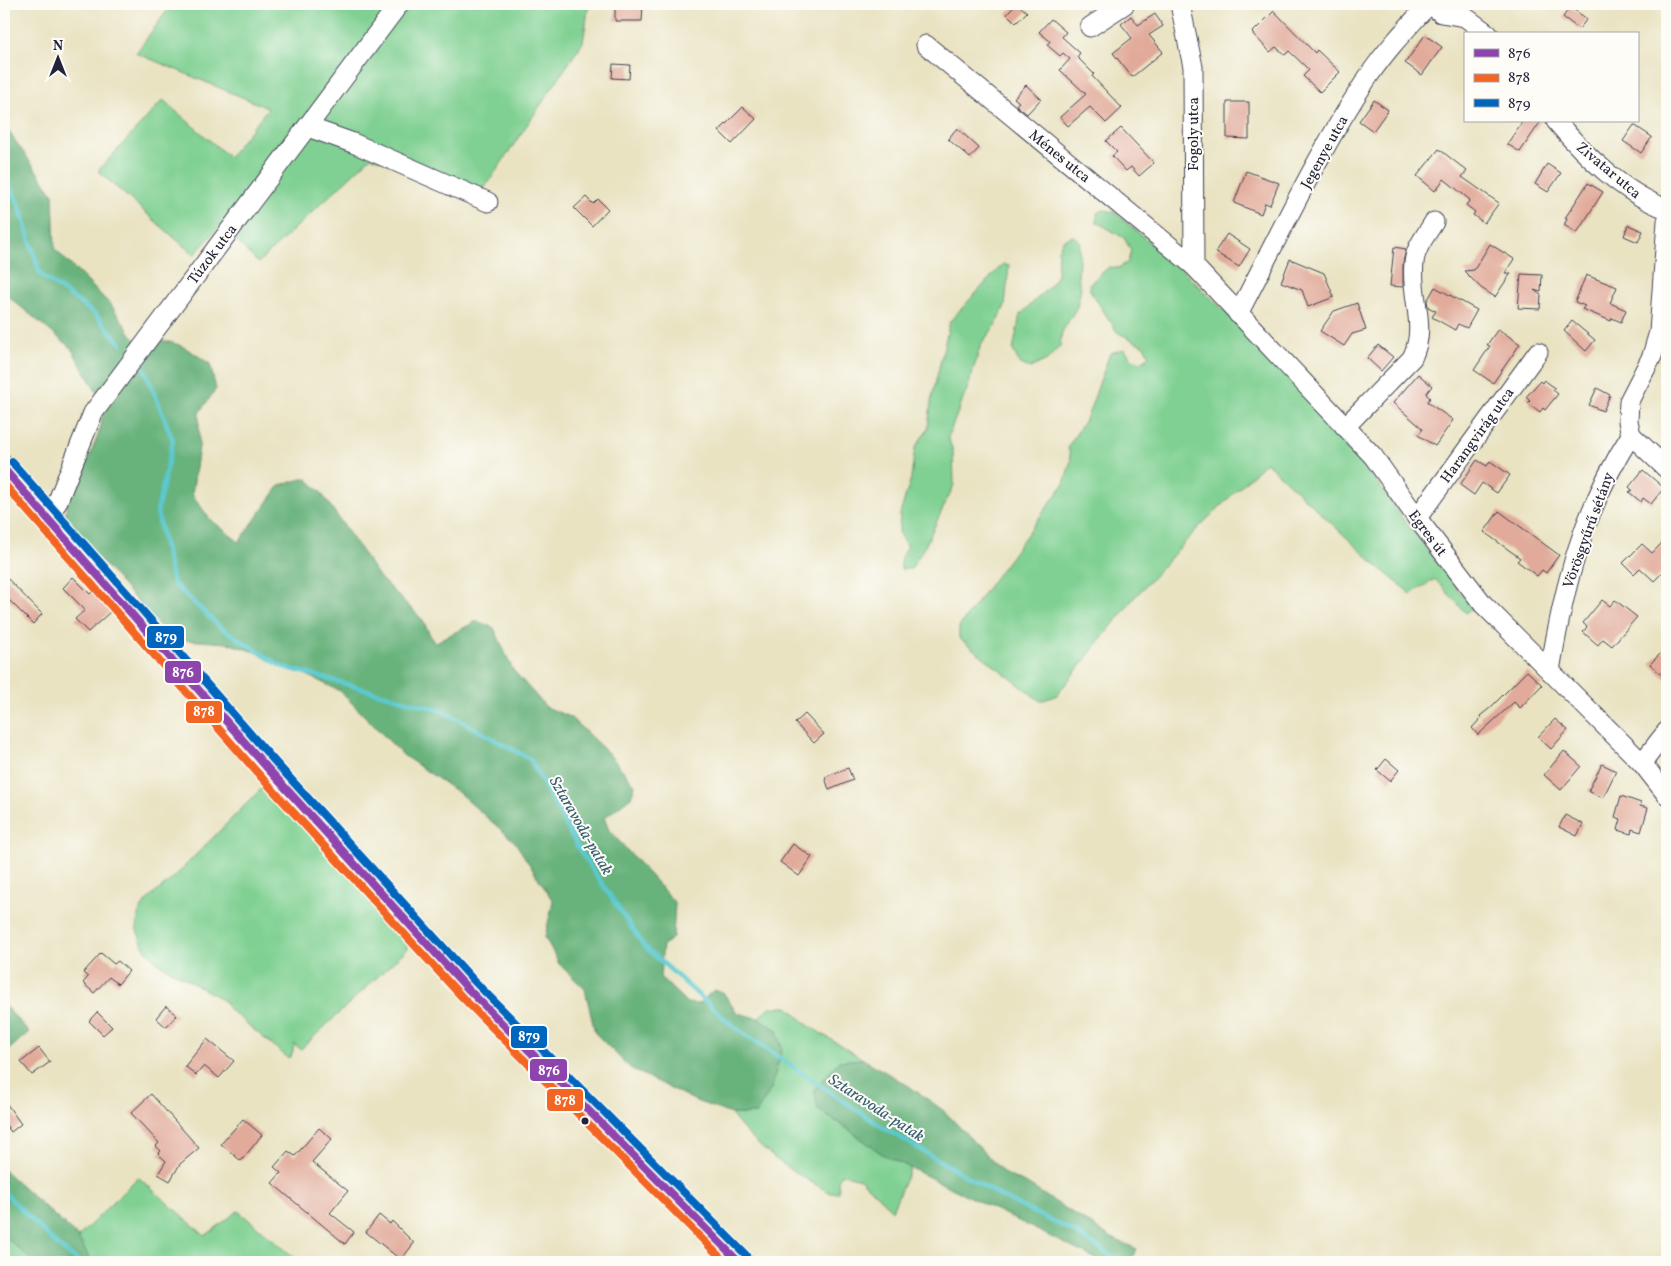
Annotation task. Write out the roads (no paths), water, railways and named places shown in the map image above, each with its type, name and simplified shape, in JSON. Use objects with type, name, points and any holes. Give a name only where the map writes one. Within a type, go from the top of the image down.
[{"type":"street","name":"Túzok utca","points":[[47,516],[57,503],[93,413],[399,4]]},
{"type":"street","points":[[1090,27],[1125,4]]},
{"type":"street","name":"Fogoly utca","points":[[1180,4],[1193,67],[1194,266]]},
{"type":"street","points":[[1430,4],[1441,13],[1467,10],[1486,32]]},
{"type":"street","name":"Jegenye utca","points":[[1238,314],[1332,135],[1369,76],[1401,34],[1430,4]]},
{"type":"street","name":"Ménes utca","points":[[926,45],[1194,266]]},
{"type":"street","name":"Zivatar utca","points":[[1557,122],[1604,169],[1634,194],[1649,203],[1667,209]]},
{"type":"street","points":[[308,127],[353,143],[488,202]]},
{"type":"street","points":[[1667,221],[1664,290],[1659,332],[1652,356],[1629,401],[1628,421],[1631,435],[1667,469]]},
{"type":"street","points":[[1345,427],[1412,358],[1416,349],[1420,326],[1414,262],[1418,248],[1434,222]]},
{"type":"street","name":"Egres út","points":[[1194,266],[1373,456],[1417,518],[1483,604],[1642,763],[1667,795]]},
{"type":"street","name":"Harangvirág utca","points":[[1417,518],[1538,352]]},
{"type":"street","name":"Vörösgyűrű sétány","points":[[1550,671],[1567,579],[1597,497],[1612,463],[1631,435]]},
{"type":"street","points":[[4,468],[277,778],[469,990],[739,1262]]},
{"type":"street","points":[[1642,763],[1667,731]]},
{"type":"waterway","name":"Sztaravoda-patak","points":[[4,173],[19,205],[40,274],[95,314],[121,344]]},
{"type":"waterway","name":"Sztaravoda-patak","points":[[145,370],[173,440],[157,512],[173,583],[220,627],[281,666],[443,711],[530,759],[580,851],[644,946],[734,1027],[885,1129],[1004,1198],[1074,1232],[1121,1262]]},
{"type":"waterway","points":[[4,1192],[56,1244],[79,1262]]}]
